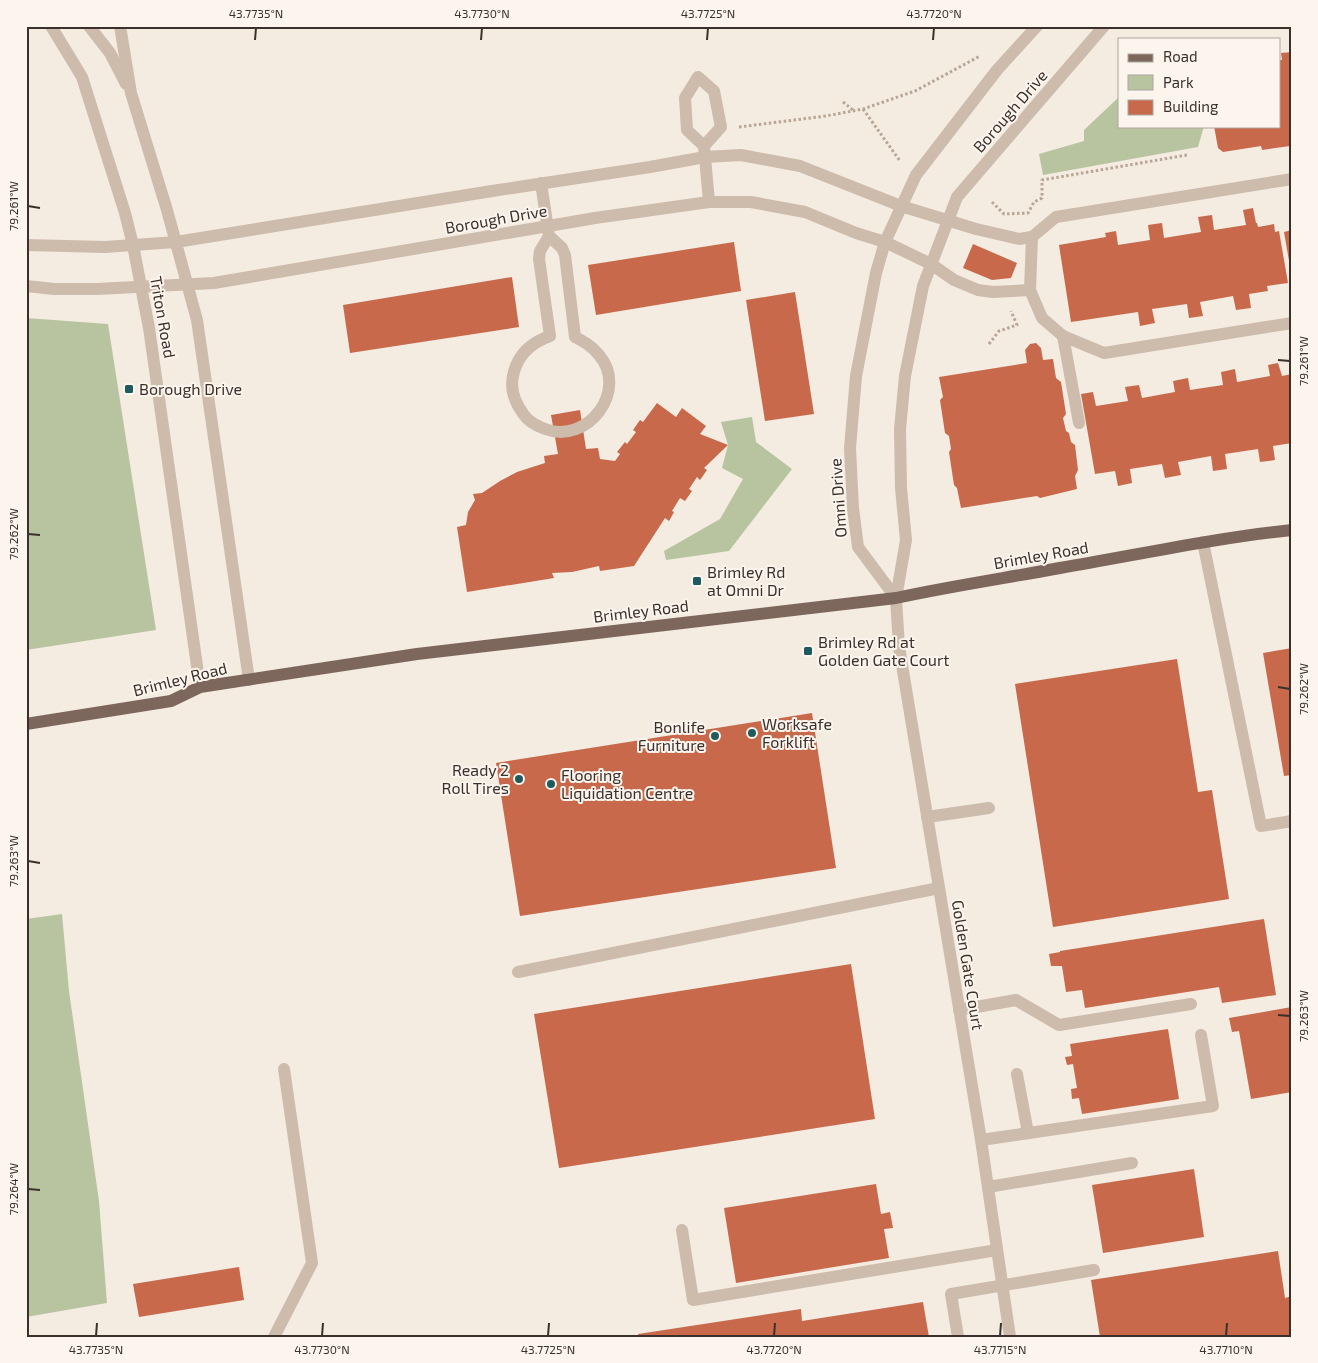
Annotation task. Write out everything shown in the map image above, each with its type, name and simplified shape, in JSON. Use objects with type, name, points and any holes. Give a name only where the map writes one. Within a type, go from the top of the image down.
[{"type":"main road","name":"Brimley Road","points":[[26,724],[171,701],[200,687],[417,654],[896,598],[1203,542],[1292,530]]},
{"type":"street","name":"Triton Road","points":[[51,26],[82,77],[134,245],[168,453],[200,687]]},
{"type":"street","points":[[89,26],[110,53],[131,93]]},
{"type":"street","name":"Triton Road","points":[[120,26],[131,93],[176,242],[197,320],[249,680]]},
{"type":"street","name":"Borough Drive","points":[[901,206],[916,175],[927,159],[997,70],[1037,26]]},
{"type":"street","name":"Borough Drive","points":[[931,264],[957,197],[1104,26]]},
{"type":"street","points":[[704,151],[722,127],[714,91],[698,77],[685,98],[687,130],[704,151],[709,202]]},
{"type":"street","name":"Borough Drive","points":[[26,245],[105,247],[176,242],[650,167],[704,151],[741,155],[800,166],[901,206],[947,221]]},
{"type":"street","points":[[947,221],[1019,239],[1032,237],[1056,217],[1292,179]]},
{"type":"street","points":[[541,183],[548,232],[540,251],[539,259],[550,336],[531,345],[521,355],[515,367],[512,380],[513,394],[518,407],[526,418],[537,426],[551,431],[562,432],[582,427],[594,419],[604,403],[609,385],[608,373],[600,356],[589,344],[574,337],[565,255],[562,248],[548,232]]},
{"type":"street","name":"Borough Drive","points":[[26,286],[97,289],[214,283],[548,232],[594,218],[709,202],[751,202],[805,212],[856,233],[885,242],[931,264],[954,280],[978,290],[993,292],[1030,290]]},
{"type":"street","name":"Omni Drive","points":[[896,598],[858,547],[853,508],[850,448],[856,376],[876,273],[885,242],[901,206]]},
{"type":"street","points":[[1032,237],[1030,290],[1042,318],[1063,336],[1104,353],[1292,323]]},
{"type":"street","points":[[896,598],[906,540],[901,488],[900,429],[905,376],[923,286],[931,264]]},
{"type":"street","points":[[1063,336],[1079,423]]},
{"type":"street","points":[[1203,542],[1262,826],[1292,821]]},
{"type":"street","name":"Golden Gate Court","points":[[896,598],[899,647],[981,1140],[1010,1337]]},
{"type":"street","points":[[927,817],[989,808]]},
{"type":"street","points":[[518,972],[939,888]]},
{"type":"street","points":[[959,1010],[1016,1000],[1060,1025],[1191,1004]]},
{"type":"street","points":[[981,1140],[1213,1106],[1201,1035]]},
{"type":"street","points":[[274,1337],[312,1263],[284,1069]]},
{"type":"street","points":[[1017,1074],[1028,1133]]},
{"type":"street","points":[[988,1187],[1132,1163]]},
{"type":"street","points":[[682,1230],[693,1300],[997,1250]]},
{"type":"street","points":[[958,1337],[950,1294],[1094,1270]]},
{"type":"path","points":[[722,127],[748,127],[863,109],[915,91],[980,56]]},
{"type":"path","points":[[843,102],[854,111]]},
{"type":"path","points":[[863,109],[900,160]]},
{"type":"path","points":[[992,202],[1004,214],[1028,213],[1034,202],[1042,198],[1042,180],[1187,155]]},
{"type":"path","points":[[990,344],[999,331],[1017,325],[1010,307]]},
{"type":"green space","points":[[1118,98],[1118,128],[1203,128],[1198,147],[1043,175],[1039,154],[1084,141],[1084,130]]},
{"type":"green space","points":[[26,318],[108,324],[156,630],[26,650]]},
{"type":"green space","points":[[752,417],[756,442],[792,469],[729,551],[666,560],[664,551],[720,519],[743,479],[722,468],[728,445],[721,422]]},
{"type":"green space","points":[[62,914],[69,991],[99,1201],[107,1303],[26,1317],[26,919]]},
{"type":"building","points":[[1292,52],[1292,141],[1290,141],[1290,146],[1262,150],[1261,146],[1223,152],[1218,148],[1214,128],[1280,128],[1281,53]]},
{"type":"building","points":[[1253,208],[1258,227],[1274,224],[1275,232],[1279,231],[1288,283],[1267,286],[1268,291],[1249,294],[1251,308],[1236,310],[1233,296],[1200,302],[1203,316],[1189,318],[1187,304],[1152,309],[1155,323],[1140,326],[1138,312],[1071,322],[1059,245],[1106,237],[1105,233],[1116,231],[1118,245],[1150,240],[1148,225],[1162,223],[1164,238],[1201,232],[1198,217],[1212,215],[1214,230],[1246,225],[1243,210]]},
{"type":"building","points":[[1292,230],[1292,272],[1291,272],[1284,232]]},
{"type":"building","points":[[734,242],[741,291],[596,315],[588,265]]},
{"type":"building","points":[[973,244],[1017,263],[1011,278],[992,280],[963,268]]},
{"type":"building","points":[[512,277],[519,327],[350,353],[343,305]]},
{"type":"building","points":[[795,292],[814,414],[765,421],[746,300]]},
{"type":"building","points":[[1036,343],[1041,348],[1043,360],[1053,359],[1056,378],[1061,382],[1066,414],[1063,418],[1066,431],[1069,433],[1071,442],[1075,445],[1078,470],[1075,476],[1077,489],[1040,498],[1037,496],[961,508],[957,488],[954,485],[949,452],[951,449],[949,436],[945,433],[940,400],[943,397],[939,377],[1027,363],[1025,350],[1030,344]]},
{"type":"building","points":[[1278,363],[1282,376],[1292,374],[1292,443],[1273,446],[1275,460],[1260,462],[1258,449],[1225,454],[1227,469],[1213,471],[1211,456],[1178,462],[1181,475],[1165,478],[1162,464],[1130,469],[1132,483],[1118,486],[1115,471],[1095,474],[1081,394],[1093,392],[1096,406],[1128,401],[1125,387],[1139,385],[1142,398],[1175,392],[1173,381],[1188,378],[1190,390],[1223,385],[1221,372],[1235,369],[1237,382],[1270,376],[1268,365]]},
{"type":"building","points":[[657,403],[676,417],[682,408],[706,426],[700,434],[728,445],[704,468],[707,470],[700,480],[697,477],[689,489],[692,491],[685,501],[680,498],[672,511],[674,512],[669,521],[665,518],[634,566],[600,571],[599,566],[572,572],[552,573],[554,578],[467,592],[457,527],[466,525],[468,512],[475,500],[473,494],[482,493],[517,472],[545,463],[544,456],[558,454],[551,415],[580,410],[586,449],[598,448],[600,459],[615,461],[620,454],[617,452],[625,442],[627,444],[636,432],[633,430],[640,420],[643,422]]},
{"type":"building","points":[[1292,648],[1292,775],[1284,776],[1263,653]]},
{"type":"building","points":[[1177,659],[1198,792],[1212,790],[1229,899],[1053,927],[1015,684]]},
{"type":"building","points":[[812,713],[836,868],[520,916],[496,763]]},
{"type":"building","points":[[1264,919],[1276,995],[1222,1003],[1219,987],[1085,1008],[1082,990],[1066,992],[1062,966],[1051,966],[1049,954],[1060,951]]},
{"type":"building","points":[[851,964],[875,1119],[559,1168],[534,1014]]},
{"type":"building","points":[[1292,1007],[1292,1092],[1251,1099],[1239,1031],[1232,1032],[1229,1018]]},
{"type":"building","points":[[1168,1029],[1179,1099],[1082,1114],[1079,1098],[1072,1099],[1071,1089],[1077,1088],[1073,1064],[1067,1065],[1065,1057],[1072,1056],[1070,1044]]},
{"type":"building","points":[[1194,1169],[1204,1237],[1103,1253],[1092,1185]]},
{"type":"building","points":[[876,1184],[881,1214],[890,1212],[893,1228],[884,1229],[889,1258],[736,1283],[724,1208]]},
{"type":"building","points":[[1278,1251],[1285,1298],[1292,1296],[1292,1337],[1100,1337],[1091,1280]]},
{"type":"building","points":[[239,1267],[244,1300],[139,1317],[133,1284]]},
{"type":"building","points":[[923,1302],[929,1337],[639,1337],[638,1334],[801,1309],[802,1321]]},
{"type":"place","name":"Borough Drive","points":[[129,389]]},
{"type":"place","name":"Brimley Rd at Omni Dr","points":[[697,581]]},
{"type":"place","name":"Brimley Rd at Golden Gate Court","points":[[808,651]]},
{"type":"place","name":"Worksafe Forklift","points":[[752,733]]},
{"type":"place","name":"Bonlife Furniture","points":[[715,736]]},
{"type":"place","name":"Ready 2 Roll Tires","points":[[519,779]]},
{"type":"place","name":"Flooring Liquidation Centre","points":[[551,784]]}]
